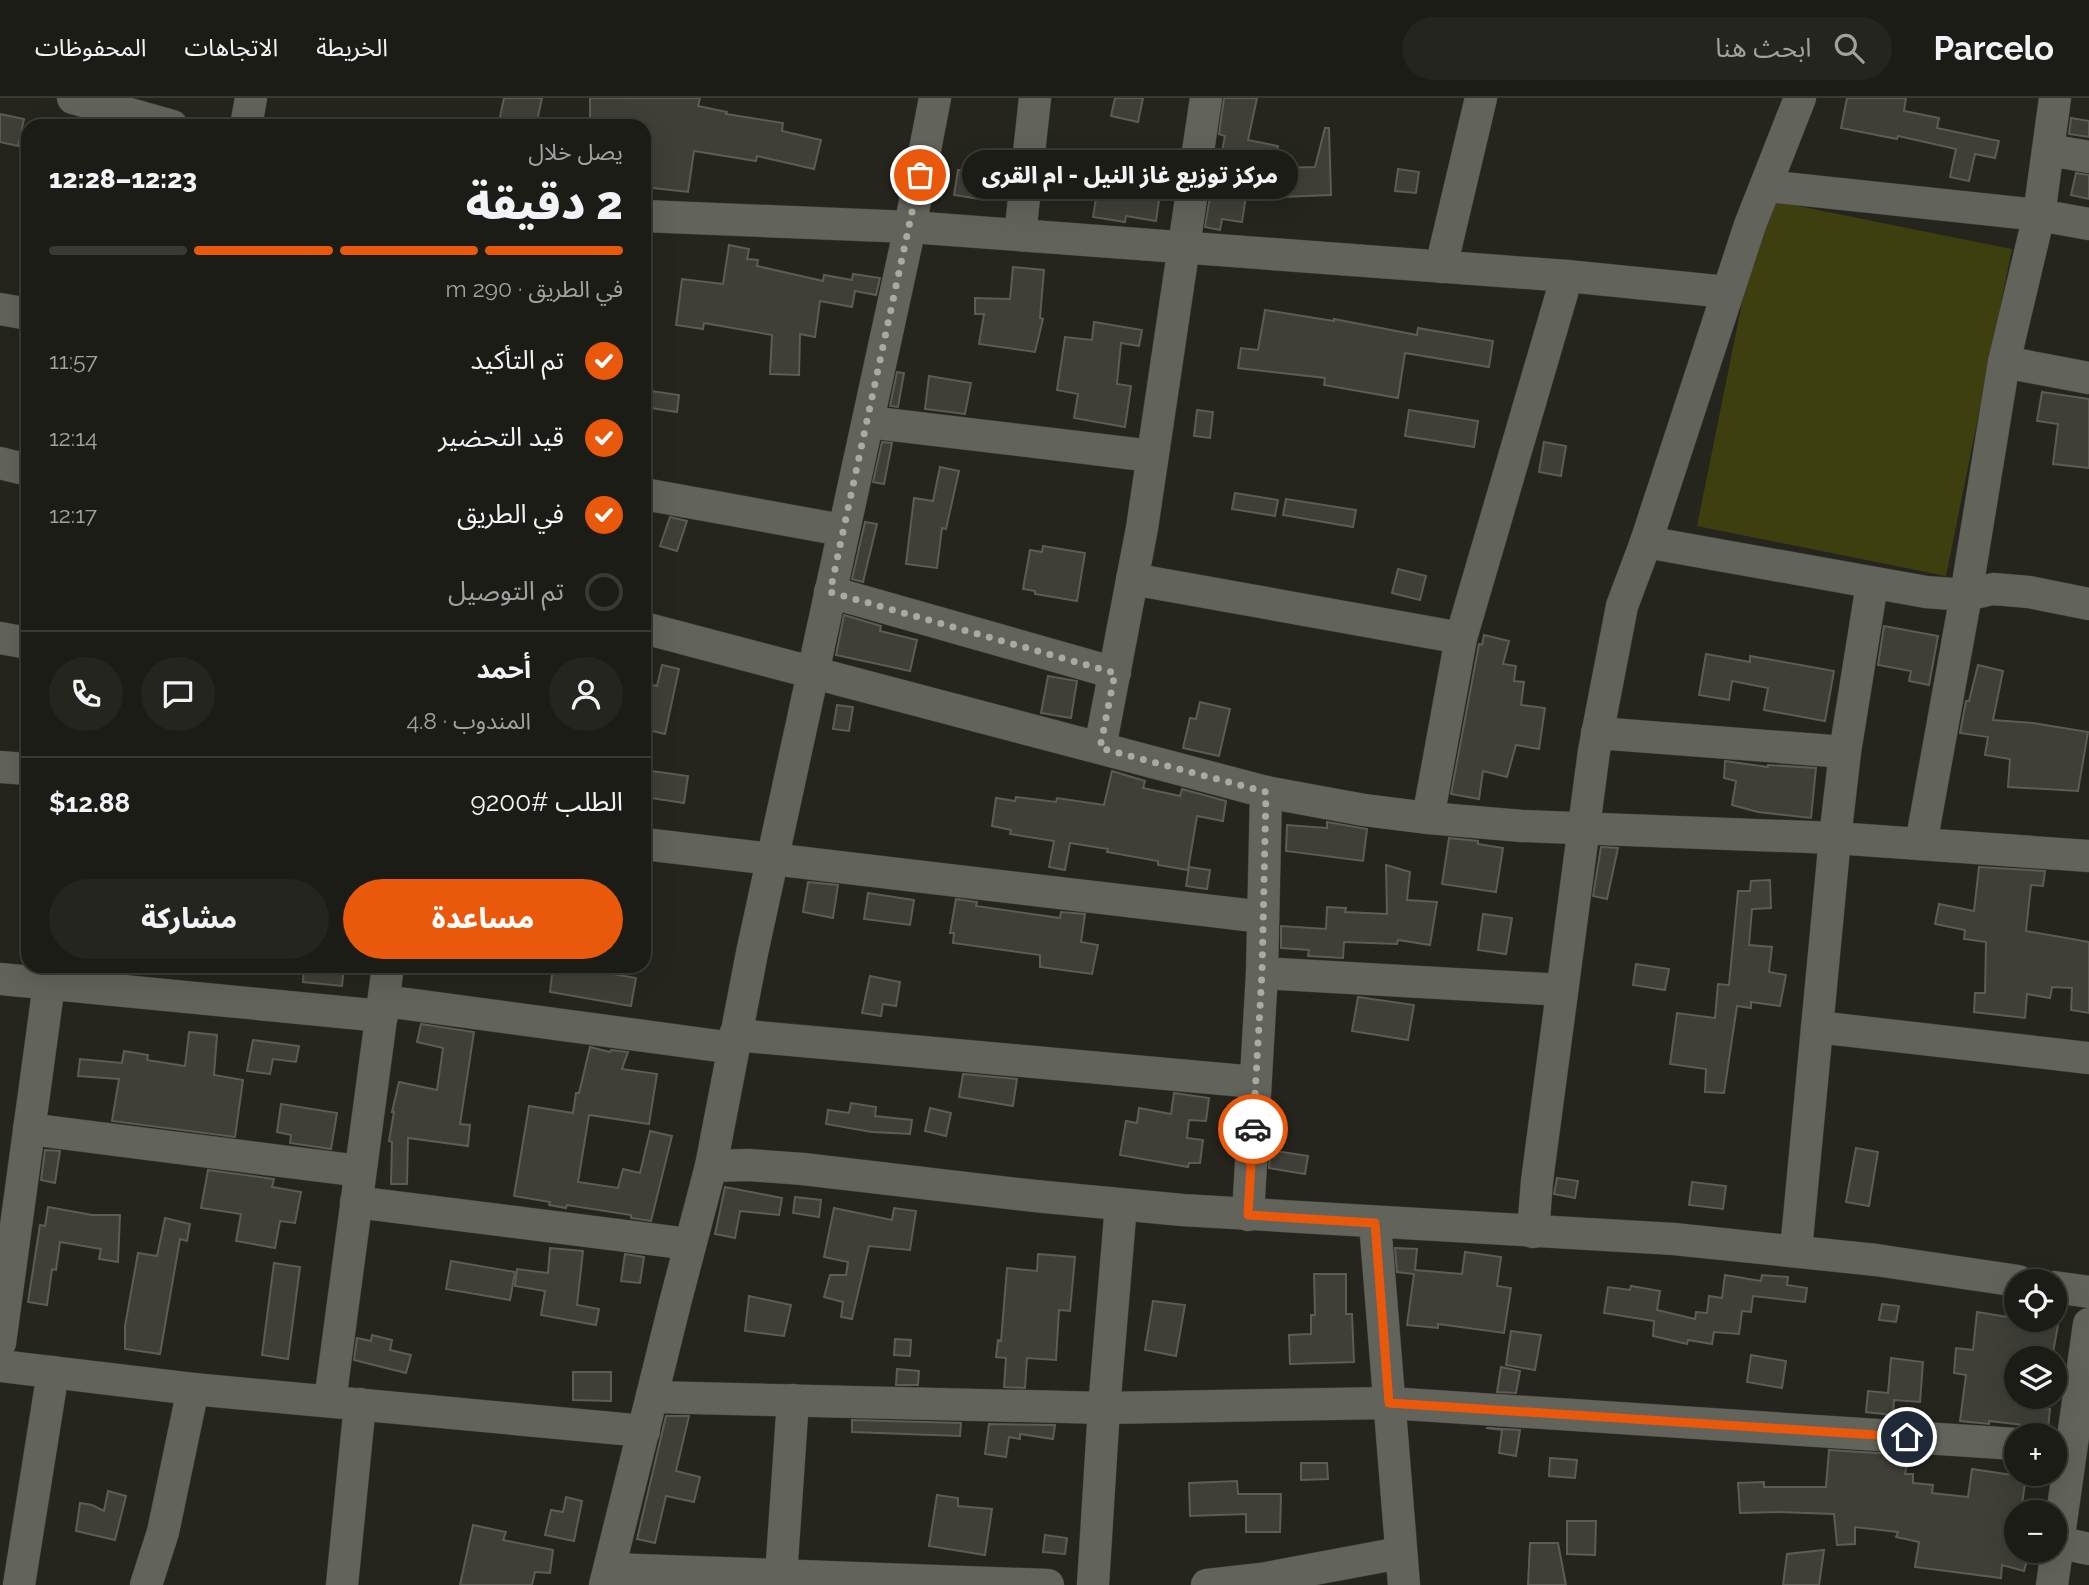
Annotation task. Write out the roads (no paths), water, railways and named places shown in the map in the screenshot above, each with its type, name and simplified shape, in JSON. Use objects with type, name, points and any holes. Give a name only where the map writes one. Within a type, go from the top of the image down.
[{"type":"street","points":[[73,98],[144,119]]},
{"type":"street","points":[[247,119],[251,98]]},
{"type":"street","points":[[935,98],[868,422],[811,672],[711,1166],[608,1577],[780,1576],[1048,1585]]},
{"type":"street","points":[[1020,235],[1035,98]]},
{"type":"street","points":[[1100,748],[1142,528],[1206,98]]},
{"type":"street","points":[[1441,267],[1480,98]]},
{"type":"street","points":[[1533,1232],[1537,1181],[1583,827],[1597,733],[1622,606],[1646,542],[1727,292],[1800,98]]},
{"type":"street","points":[[1921,844],[2004,362],[2039,215],[2055,98]]},
{"type":"street","points":[[2049,150],[2089,157]]},
{"type":"street","points":[[1766,186],[2039,215],[2089,224]]},
{"type":"street","points":[[651,216],[910,227],[1567,276],[1727,292]]},
{"type":"street","points":[[1428,818],[1461,638],[1567,276]]},
{"type":"street","points":[[0,309],[21,313]]},
{"type":"street","points":[[2004,362],[2089,379]]},
{"type":"street","points":[[868,422],[1152,456]]},
{"type":"street","points":[[0,463],[21,468]]},
{"type":"street","points":[[651,495],[842,530]]},
{"type":"street","points":[[1646,542],[1926,592],[1966,595],[1993,589],[2089,604]]},
{"type":"street","points":[[1132,579],[1461,638]]},
{"type":"street","points":[[1796,1250],[1835,838],[1872,584]]},
{"type":"street","points":[[830,592],[1115,673]]},
{"type":"street","points":[[651,630],[1266,792],[1364,810],[1522,826],[1835,838],[2089,856]]},
{"type":"street","points":[[0,638],[21,642]]},
{"type":"street","points":[[1597,733],[1846,752]]},
{"type":"street","points":[[1248,1215],[1262,973],[1266,792]]},
{"type":"street","points":[[651,845],[1263,917]]},
{"type":"street","points":[[342,1585],[345,1403],[358,1186],[387,973]]},
{"type":"street","points":[[1262,973],[1562,990]]},
{"type":"street","points":[[0,979],[225,999],[383,1009],[734,1042],[1255,1082]]},
{"type":"street","points":[[0,1343],[11,1182],[29,1129],[49,985]]},
{"type":"street","points":[[1817,1027],[2089,1058]]},
{"type":"street","points":[[29,1129],[690,1244]]},
{"type":"street","points":[[711,1166],[748,1165],[803,1169],[1121,1205],[1248,1215],[1674,1239],[1796,1250],[2004,1279]]},
{"type":"street","points":[[1093,1585],[1121,1205]]},
{"type":"street","points":[[1375,1223],[1404,1585]]},
{"type":"street","points":[[2067,1289],[2089,1292]]},
{"type":"street","points":[[2067,1429],[2089,1324]]},
{"type":"street","points":[[0,1366],[193,1389],[644,1431]]},
{"type":"street","points":[[19,1585],[52,1372]]},
{"type":"street","points":[[146,1585],[163,1532],[193,1389]]},
{"type":"street","points":[[652,1397],[1104,1408],[1389,1403],[2004,1443]]},
{"type":"street","points":[[780,1576],[793,1400]]},
{"type":"street","points":[[2067,1544],[2089,1549]]},
{"type":"street","points":[[1207,1585],[1261,1582],[1400,1553]]},
{"type":"street","points":[[2052,1585],[2055,1563]]},
{"type":"place","name":"مركز توزيع غاز النيل - ام القرى","points":[[920,175]]}]
